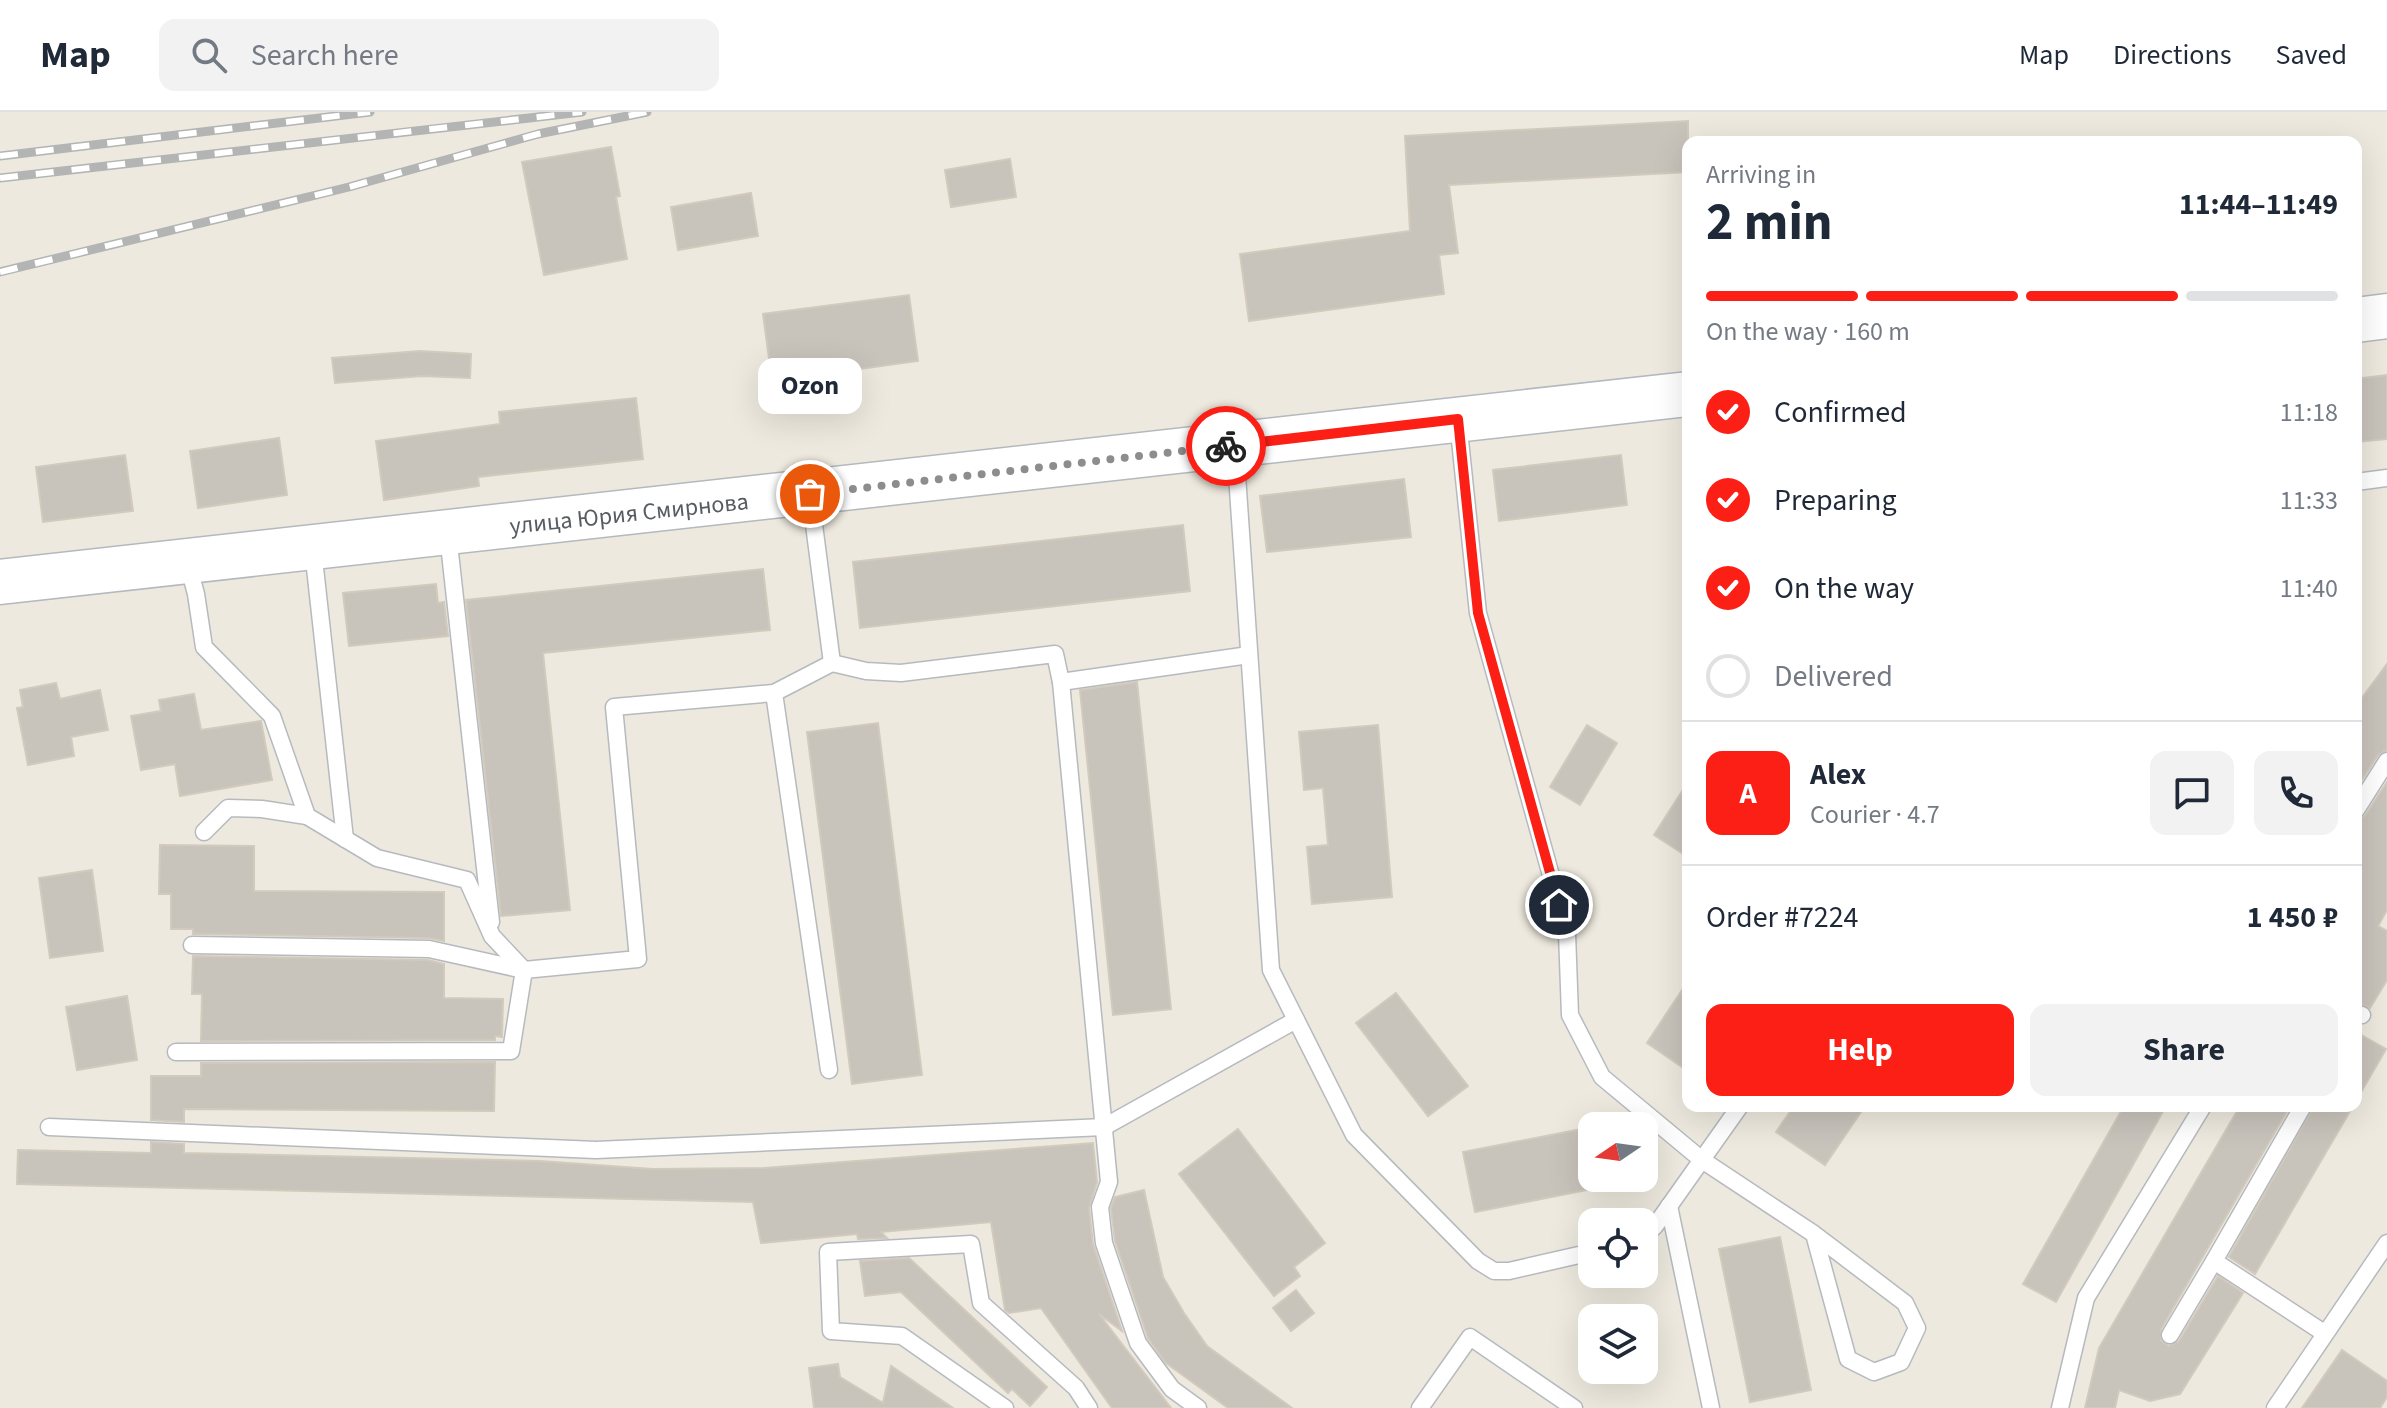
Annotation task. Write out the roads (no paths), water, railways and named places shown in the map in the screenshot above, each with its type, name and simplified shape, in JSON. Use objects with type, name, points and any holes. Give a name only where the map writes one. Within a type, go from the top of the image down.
[{"type":"main road","points":[[2362,319],[2387,316]]},
{"type":"main road","name":"улица Юрия Смирнова","points":[[0,582],[1682,395]]},
{"type":"lane","points":[[1458,419],[1478,613],[1567,933],[1570,1015],[1602,1077],[1702,1160],[1814,1234],[1905,1303],[1917,1328],[1901,1362],[1874,1372],[1848,1359],[1814,1234]]},
{"type":"lane","points":[[1235,445],[1271,970],[1354,1135],[1478,1261],[1494,1271],[1509,1271],[1578,1255]]},
{"type":"lane","points":[[2362,481],[2387,478]]},
{"type":"lane","points":[[810,494],[832,663]]},
{"type":"lane","points":[[448,533],[492,936]]},
{"type":"lane","points":[[313,548],[345,839]]},
{"type":"lane","points":[[188,562],[204,647],[272,716],[307,816]]},
{"type":"lane","points":[[192,945],[429,949],[524,970],[638,959],[614,707],[774,693],[832,663],[866,671],[901,673],[1055,654],[1061,682],[1109,1182],[1100,1207],[1104,1243],[1138,1343],[1172,1389],[1198,1408]]},
{"type":"lane","points":[[1061,682],[1249,655]]},
{"type":"lane","points":[[774,693],[829,1070]]},
{"type":"lane","points":[[2362,801],[2387,761]]},
{"type":"lane","points":[[204,832],[228,808],[262,809],[307,816],[377,858],[467,880],[492,936],[524,970]]},
{"type":"lane","points":[[176,1052],[511,1051],[524,970]]},
{"type":"lane","points":[[49,1127],[596,1150],[1104,1127],[1296,1020]]},
{"type":"lane","points":[[1658,1219],[1736,1112]]},
{"type":"lane","points":[[2060,1408],[2086,1298],[2199,1112]]},
{"type":"lane","points":[[2170,1335],[2300,1112]]},
{"type":"lane","points":[[1669,1206],[1711,1408]]},
{"type":"lane","points":[[2275,1408],[2387,1243]]},
{"type":"lane","points":[[1005,1408],[902,1336],[831,1331],[828,1252],[971,1244],[981,1303],[1076,1388],[1089,1408]]},
{"type":"lane","points":[[2214,1261],[2324,1333]]},
{"type":"lane","points":[[1420,1408],[1470,1337],[1574,1408]]},
{"type":"railway","points":[[0,156],[370,112]]},
{"type":"railway","points":[[0,178],[582,112]]},
{"type":"railway","points":[[0,272],[349,187],[538,134],[647,112]]},
{"type":"place","name":"Ozon","points":[[810,494]]}]
